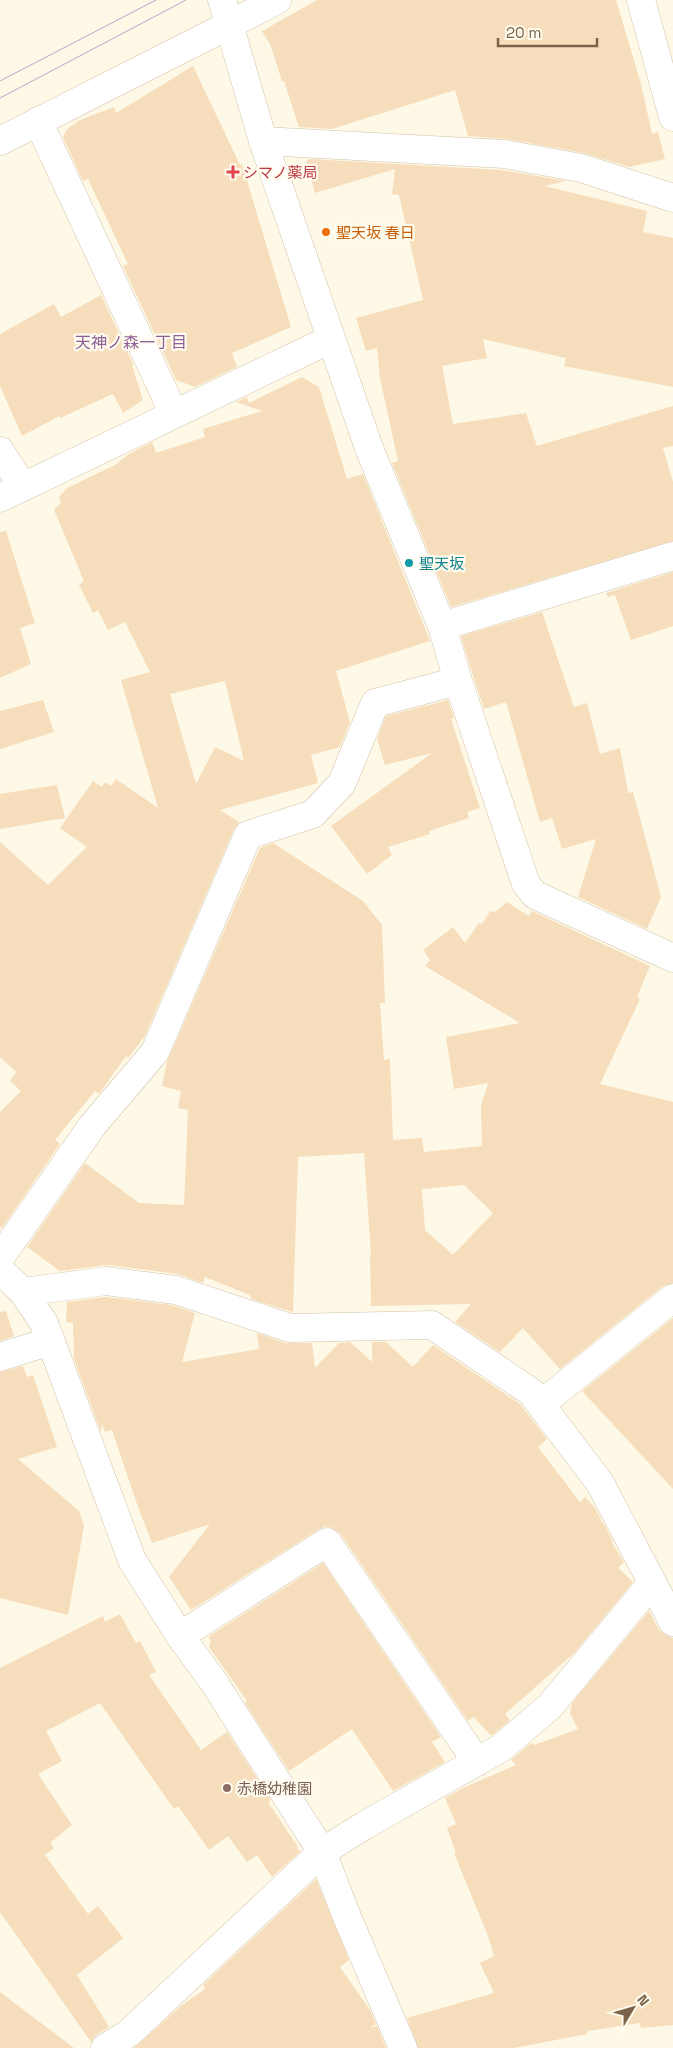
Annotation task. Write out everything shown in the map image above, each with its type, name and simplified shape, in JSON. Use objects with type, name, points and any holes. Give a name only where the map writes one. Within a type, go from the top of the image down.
[{"type":"street","points":[[0,141],[38,121],[225,12],[277,0]]},
{"type":"street","points":[[641,0],[673,117]]},
{"type":"street","points":[[225,12],[263,141],[331,339],[369,448],[442,626],[458,681],[526,884],[535,895],[673,958]]},
{"type":"street","points":[[38,121],[174,414]]},
{"type":"street","points":[[263,141],[504,154],[580,168],[673,198]]},
{"type":"street","points":[[0,451],[12,492],[331,339]]},
{"type":"street","points":[[442,626],[673,556]]},
{"type":"street","points":[[0,1258],[92,1126],[155,1052],[248,835],[313,814],[342,783],[375,703],[458,681]]},
{"type":"street","points":[[0,1270],[23,1292],[44,1323],[132,1560],[180,1636],[213,1681],[322,1852],[345,1912],[403,2048]]},
{"type":"street","points":[[23,1292],[106,1281],[176,1290],[290,1328],[432,1325],[531,1392],[541,1404],[600,1483],[673,1622]]},
{"type":"street","points":[[541,1404],[673,1298]]},
{"type":"street","points":[[0,1357],[51,1341]]},
{"type":"street","points":[[180,1636],[328,1542],[477,1762]]},
{"type":"street","points":[[105,2048],[129,2033],[322,1852],[364,1825],[502,1748],[550,1706],[652,1583]]},
{"type":"building","points":[[317,0],[616,0],[641,84],[652,134],[658,132],[665,159],[629,167],[584,153],[507,139],[468,136],[455,90],[332,129],[299,127],[270,44],[262,31]]},
{"type":"building","points":[[193,66],[240,165],[242,164],[291,327],[232,353],[237,367],[195,387],[176,380],[123,266],[128,264],[88,179],[83,181],[63,137],[67,129],[80,120],[114,107],[116,113]]},
{"type":"building","points":[[310,159],[502,170],[566,181],[545,186],[647,211],[643,232],[673,238],[673,387],[564,366],[566,358],[483,339],[487,358],[442,366],[453,424],[526,413],[537,446],[673,406],[673,446],[663,448],[673,482],[673,541],[451,607],[392,463],[398,461],[380,378],[377,348],[366,351],[356,318],[423,300],[399,195],[392,194],[395,169],[315,193],[306,161]]},
{"type":"building","points":[[101,295],[134,366],[132,365],[143,400],[123,413],[113,394],[60,418],[59,416],[22,436],[0,386],[0,334],[54,304],[61,317]]},
{"type":"building","points":[[302,377],[319,387],[347,479],[363,474],[430,641],[336,671],[350,722],[340,747],[311,755],[318,783],[220,810],[239,822],[234,829],[145,1036],[128,1058],[126,1056],[99,1094],[95,1091],[55,1140],[60,1144],[2,1228],[0,1227],[0,1112],[21,1091],[10,1081],[16,1072],[0,1057],[0,842],[48,885],[87,847],[60,828],[93,781],[102,787],[105,782],[111,786],[116,779],[158,808],[121,680],[150,672],[125,622],[108,630],[98,610],[93,613],[79,585],[84,581],[54,510],[61,502],[59,497],[67,488],[115,465],[129,454],[152,442],[156,453],[205,437],[203,429],[262,411],[236,402],[247,397],[249,403]],"holes":[[[225,681],[244,761],[215,747],[196,784],[170,694]]]},
{"type":"building","points":[[6,531],[35,623],[20,628],[31,664],[0,678],[0,532]]},
{"type":"building","points":[[673,572],[673,626],[631,640],[615,595],[608,597],[606,593]]},
{"type":"building","points":[[542,612],[574,707],[587,703],[600,754],[620,748],[628,793],[633,792],[661,897],[647,929],[578,897],[596,839],[562,849],[552,818],[540,822],[506,702],[484,709],[475,682],[461,636]]},
{"type":"building","points":[[43,700],[54,732],[0,749],[0,711]]},
{"type":"building","points":[[448,700],[454,718],[451,719],[480,808],[467,812],[469,818],[429,831],[430,834],[388,847],[392,855],[367,874],[331,826],[432,753],[385,765],[377,739],[386,716]]},
{"type":"building","points":[[57,785],[65,818],[0,829],[0,794]]},
{"type":"building","points":[[273,843],[363,901],[382,925],[385,1003],[380,1003],[384,1060],[390,1059],[393,1140],[422,1138],[424,1152],[482,1146],[481,1106],[488,1083],[454,1089],[446,1037],[520,1023],[425,966],[430,960],[423,950],[453,927],[465,943],[479,923],[482,924],[490,911],[495,912],[507,902],[529,916],[532,911],[650,966],[637,997],[640,999],[600,1084],[673,1102],[673,1283],[663,1286],[560,1369],[523,1328],[500,1352],[455,1322],[471,1304],[371,1306],[371,1255],[364,1153],[298,1157],[293,1312],[251,1299],[250,1295],[205,1277],[203,1283],[178,1274],[108,1265],[60,1271],[27,1247],[85,1163],[139,1203],[184,1205],[188,1110],[178,1108],[181,1091],[162,1086],[167,1062],[260,848]],"holes":[[[464,1185],[493,1213],[453,1255],[425,1230],[422,1189]]]},
{"type":"building","points":[[106,1297],[172,1305],[195,1313],[182,1362],[259,1349],[257,1333],[285,1343],[312,1343],[315,1368],[339,1343],[350,1342],[372,1362],[372,1342],[386,1342],[413,1367],[433,1345],[520,1404],[547,1439],[538,1447],[580,1502],[585,1497],[595,1508],[612,1543],[624,1562],[618,1568],[633,1582],[574,1653],[505,1714],[510,1720],[491,1736],[474,1717],[468,1721],[340,1533],[333,1528],[326,1526],[319,1529],[191,1610],[169,1577],[210,1524],[152,1543],[112,1430],[105,1432],[102,1424],[101,1432],[74,1359],[73,1323],[66,1322],[67,1302]]},
{"type":"building","points":[[6,1311],[14,1336],[0,1341],[0,1312]]},
{"type":"building","points":[[673,1318],[673,1489],[582,1391]]},
{"type":"building","points":[[23,1366],[27,1377],[33,1375],[57,1447],[18,1459],[79,1511],[84,1526],[68,1615],[0,1598],[0,1372]]},
{"type":"building","points":[[323,1563],[441,1737],[432,1742],[445,1762],[393,1791],[352,1729],[289,1771],[245,1703],[247,1701],[209,1647],[211,1641],[208,1637]]},
{"type":"building","points":[[649,1611],[659,1630],[673,1638],[673,2025],[641,2028],[640,2023],[587,2031],[587,2034],[514,2048],[418,2048],[407,2018],[494,1993],[480,1963],[494,1956],[488,1936],[454,1853],[456,1853],[447,1828],[456,1824],[445,1798],[516,1765],[511,1760],[531,1743],[534,1745],[578,1729],[570,1713],[572,1703]]},
{"type":"building","points":[[120,1614],[136,1643],[140,1641],[156,1672],[149,1675],[201,1750],[227,1732],[271,1800],[268,1802],[300,1852],[272,1877],[257,1855],[247,1862],[228,1836],[209,1850],[178,1806],[174,1809],[100,1703],[46,1731],[62,1761],[38,1774],[72,1825],[50,1843],[54,1848],[45,1855],[88,1914],[98,1906],[123,1938],[77,1975],[109,2027],[96,2035],[91,2042],[0,1912],[0,1668],[103,1616],[105,1622]]},
{"type":"building","points":[[316,1879],[349,1960],[340,1967],[370,2010],[376,2024],[370,2028],[377,2026],[386,2048],[134,2048],[182,2005],[205,1989],[203,1985]]},
{"type":"building","points":[[0,1992],[74,2048],[0,2048]]},
{"type":"tram line","points":[[0,81],[156,0]]},
{"type":"tram line","points":[[0,98],[186,0]]},
{"type":"place","name":"シマノ薬局","points":[[233,172]]},
{"type":"place","name":"聖天坂 春日","points":[[326,232]]},
{"type":"place","name":"聖天坂","points":[[409,563]]},
{"type":"place","name":"赤橋幼稚園","points":[[227,1788]]},
{"type":"district","name":"天神ノ森一丁目","points":[[131,342]]}]
